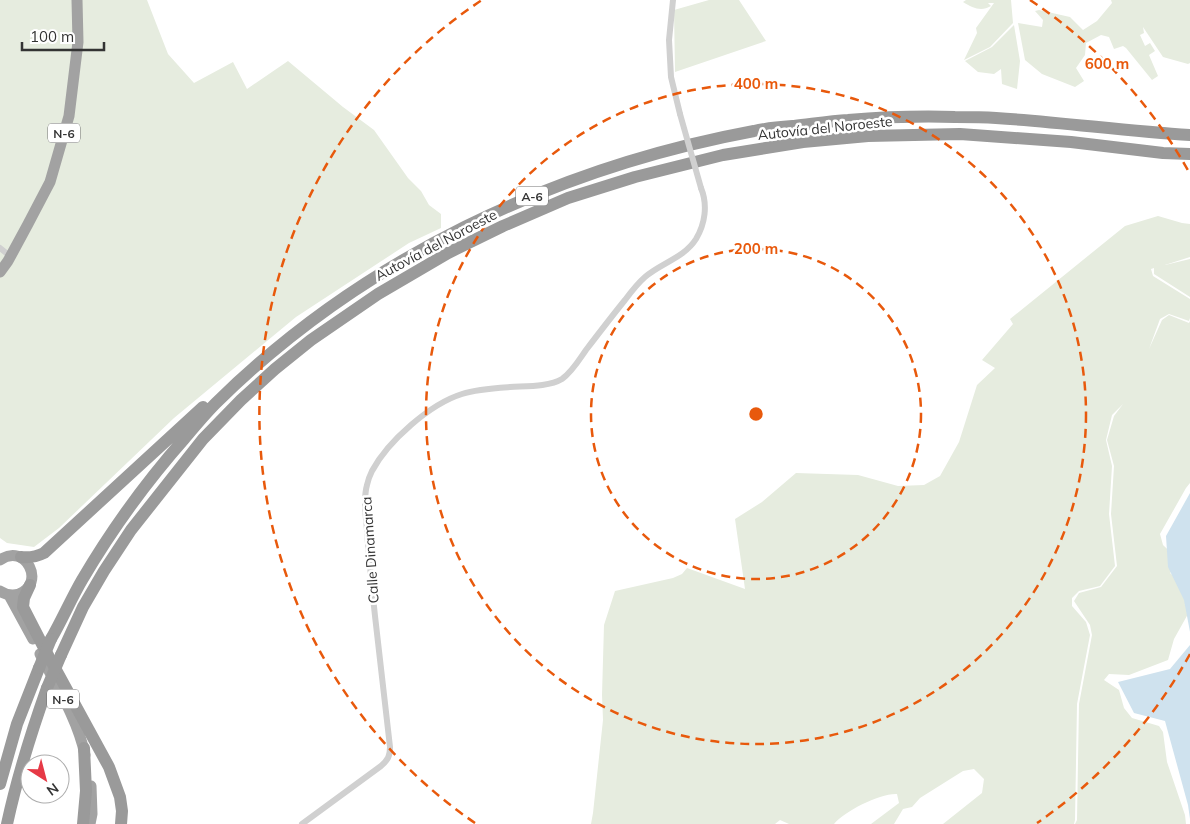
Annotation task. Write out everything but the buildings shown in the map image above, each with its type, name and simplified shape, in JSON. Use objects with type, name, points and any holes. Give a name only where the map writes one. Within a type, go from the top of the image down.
[{"type":"highway","name":"N-6","points":[[0,272],[50,182],[69,116],[78,42],[77,0]]},
{"type":"highway","name":"Autovía del Noroeste","points":[[0,784],[17,724],[51,639],[80,583],[107,539],[140,492],[209,411],[268,355],[335,304],[380,274],[440,240],[550,188],[630,160],[756,130],[848,120],[918,116],[993,117],[1129,131],[1190,135]]},
{"type":"highway","name":"Autovía del Noroeste","points":[[7,824],[25,750],[84,606],[131,530],[209,432],[275,369],[311,340],[378,294],[448,253],[503,226],[568,198],[635,177],[723,155],[803,142],[868,136],[960,134],[1071,142],[1163,153],[1190,154]]},
{"type":"highway","points":[[0,560],[7,556],[37,557],[44,553],[266,352],[316,311],[356,285],[380,274]]},
{"type":"highway","points":[[0,552],[16,557]]},
{"type":"highway","name":"N-6","points":[[16,557],[29,564],[32,580],[26,589],[20,609],[73,719],[84,748],[91,789],[92,814],[90,824]]},
{"type":"highway","name":"N-6","points":[[4,593],[16,595],[26,589]]},
{"type":"highway","points":[[26,589],[24,607],[109,768],[120,797],[121,824]]},
{"type":"highway","name":"N-6","points":[[4,593],[28,629]]},
{"type":"highway","points":[[16,824],[16,804],[49,690]]},
{"type":"highway","points":[[83,824],[86,791],[84,748]]},
{"type":"street","name":"Calle Dinamarca","points":[[302,824],[381,766],[390,756],[370,572],[365,504],[366,486],[380,458],[396,439],[421,417],[445,400],[463,393],[494,388],[550,384],[560,380],[568,373],[644,277],[687,249],[701,229],[705,211],[705,198],[671,77],[669,40],[673,0]]},
{"type":"street","points":[[0,248],[10,256]]},
{"type":"shaded area","points":[[0,0],[147,0],[168,54],[194,83],[233,62],[247,89],[288,61],[374,130],[408,178],[421,191],[429,205],[441,214],[441,228],[409,243],[296,317],[174,418],[59,528],[34,547],[7,543],[0,538]]},
{"type":"shaded area","points":[[709,0],[739,0],[766,41],[675,72],[674,10]]},
{"type":"shaded area","points":[[966,0],[1011,0],[1013,23],[990,47],[964,60],[977,33],[976,28],[994,3],[988,3],[991,6],[980,9],[963,2]]},
{"type":"shaded area","points":[[1111,0],[1190,0],[1190,63],[1163,57],[1143,27],[1144,33],[1140,35],[1145,46],[1150,43],[1155,51],[1149,55],[1158,76],[1152,80],[1126,48],[1123,46],[1114,49],[1109,37],[1101,35],[1086,43],[1085,55],[1076,68],[1084,81],[1075,87],[1042,74],[1025,60],[1018,23],[1042,27],[1043,20],[1035,11],[1039,10],[1070,17],[1083,30],[1097,21],[1112,3]]},
{"type":"shaded area","points":[[1014,25],[1020,61],[1017,89],[1002,84],[1001,69],[994,74],[978,72],[965,61],[992,47]]},
{"type":"shaded area","points":[[1158,216],[1190,224],[1190,257],[1165,265],[1190,259],[1190,297],[1154,274],[1154,268],[1151,269],[1153,276],[1190,299],[1190,318],[1189,321],[1169,314],[1160,319],[1149,349],[1162,320],[1169,315],[1189,323],[1190,321],[1190,483],[1160,534],[1163,545],[1181,562],[1170,573],[1183,584],[1188,614],[1174,639],[1168,660],[1129,675],[1109,674],[1104,680],[1119,690],[1124,708],[1132,718],[1159,726],[1163,732],[1167,762],[1185,815],[1186,824],[1075,824],[1077,820],[1079,704],[1092,635],[1090,625],[1074,601],[1079,593],[1101,587],[1117,566],[1111,514],[1114,466],[1107,440],[1114,416],[1123,404],[1112,415],[1106,440],[1112,466],[1109,514],[1115,566],[1100,586],[1079,591],[1072,598],[1072,606],[1086,622],[1090,635],[1077,704],[1074,824],[943,824],[982,793],[984,779],[974,769],[963,771],[920,798],[912,807],[903,809],[894,824],[871,824],[899,803],[897,794],[882,796],[863,804],[834,824],[789,824],[780,820],[775,824],[591,824],[603,720],[604,625],[615,591],[673,578],[682,574],[687,568],[745,589],[735,519],[762,502],[796,473],[858,475],[898,486],[924,485],[940,476],[959,442],[977,385],[995,368],[982,360],[1013,324],[1010,319],[1125,226]]},
{"type":"water","points":[[1190,493],[1190,632],[1184,600],[1168,567],[1166,536]]},
{"type":"water","points":[[1190,645],[1190,819],[1188,805],[1165,721],[1134,713],[1118,682],[1170,669]]}]
